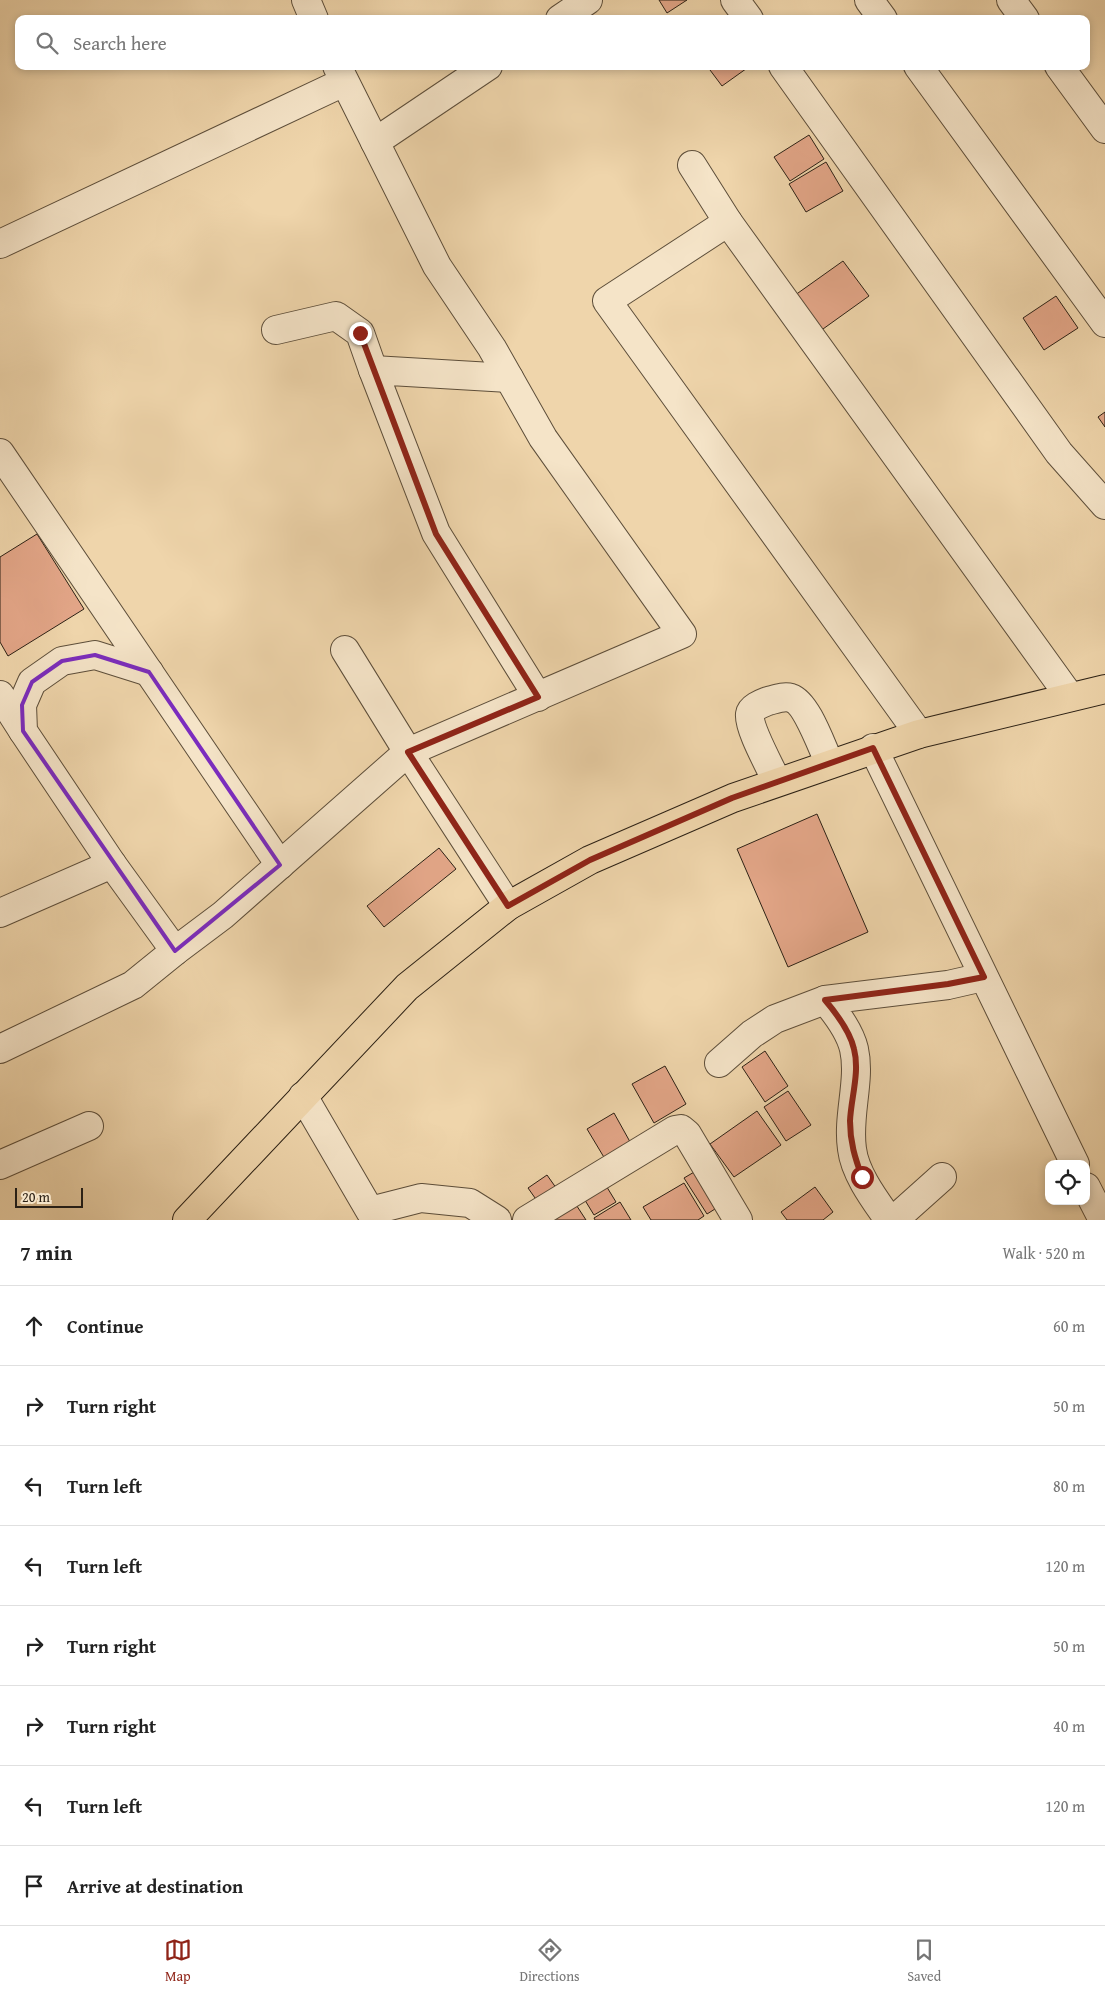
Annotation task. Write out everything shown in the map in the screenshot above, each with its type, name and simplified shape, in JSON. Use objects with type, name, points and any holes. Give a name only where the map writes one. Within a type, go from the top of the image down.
[{"type":"main road","points":[[186,1220],[408,987],[508,906],[590,860],[732,798],[873,748],[919,734],[1105,689]]},
{"type":"street","points":[[306,0],[312,15]]},
{"type":"street","points":[[566,15],[588,0]]},
{"type":"street","points":[[736,0],[746,15]]},
{"type":"street","points":[[869,0],[880,15]]},
{"type":"street","points":[[1011,0],[1022,15]]},
{"type":"street","points":[[375,142],[482,70]]},
{"type":"street","points":[[786,70],[1059,453],[1105,505]]},
{"type":"street","points":[[921,70],[1105,323]]},
{"type":"street","points":[[1063,70],[1105,129]]},
{"type":"street","points":[[0,244],[340,74],[437,266],[492,348],[544,438],[682,634],[408,752],[223,915],[133,985],[0,1049]]},
{"type":"street","points":[[692,165],[728,222],[1070,697]]},
{"type":"street","points":[[728,222],[607,301],[919,734]]},
{"type":"street","points":[[276,330],[336,316],[360,333],[436,534],[538,697]]},
{"type":"street","points":[[373,370],[509,378]]},
{"type":"street","points":[[0,453],[280,865]]},
{"type":"street","points":[[345,650],[408,752],[508,906]]},
{"type":"street","points":[[23,731],[22,705],[32,682],[62,661],[95,655],[149,672]]},
{"type":"street","points":[[0,695],[112,864],[175,951]]},
{"type":"street","points":[[777,782],[751,725],[750,714],[752,709],[765,702],[783,697],[792,698],[803,707],[830,764]]},
{"type":"street","points":[[873,748],[1073,1160]]},
{"type":"street","points":[[0,913],[112,864]]},
{"type":"street","points":[[719,1063],[752,1034],[775,1019],[825,1000],[948,984],[984,977]]},
{"type":"street","points":[[825,1000],[849,1036],[854,1049],[855,1063],[850,1121],[852,1151],[862,1177],[889,1220]]},
{"type":"street","points":[[303,1096],[370,1216],[421,1198],[470,1203],[497,1220]]},
{"type":"street","points":[[0,1164],[89,1126]]},
{"type":"street","points":[[527,1220],[675,1130],[682,1130],[687,1134],[738,1220]]},
{"type":"street","points":[[894,1220],[942,1177]]},
{"type":"street","points":[[1090,1195],[1103,1220]]},
{"type":"highlighted area","points":[[95,655],[149,672],[280,865],[175,951],[23,731],[22,705],[32,682],[62,661]]},
{"type":"building","points":[[659,0],[687,0],[667,13]]},
{"type":"building","points":[[710,70],[744,70],[722,86]]},
{"type":"building","points":[[809,135],[824,159],[790,181],[774,157]]},
{"type":"building","points":[[826,162],[843,191],[806,212],[789,184]]},
{"type":"building","points":[[843,261],[869,296],[816,334],[791,298]]},
{"type":"building","points":[[1056,296],[1078,328],[1044,350],[1023,318]]},
{"type":"building","points":[[1105,412],[1105,427],[1098,417]]},
{"type":"building","points":[[37,534],[84,609],[8,656],[0,642],[0,557]]},
{"type":"building","points":[[817,814],[868,932],[788,967],[737,849]]},
{"type":"building","points":[[439,848],[456,869],[384,927],[367,906]]},
{"type":"building","points":[[765,1051],[788,1086],[765,1102],[742,1067]]},
{"type":"building","points":[[665,1066],[686,1104],[654,1123],[632,1084]]},
{"type":"building","points":[[788,1091],[811,1125],[786,1141],[764,1107]]},
{"type":"building","points":[[757,1111],[781,1145],[734,1177],[710,1144]]},
{"type":"building","points":[[614,1113],[634,1149],[608,1164],[587,1129]]},
{"type":"building","points":[[701,1168],[723,1204],[707,1214],[684,1178]]},
{"type":"building","points":[[547,1175],[559,1192],[540,1205],[528,1188]]},
{"type":"building","points":[[684,1183],[704,1216],[698,1220],[651,1220],[643,1207]]},
{"type":"building","points":[[605,1184],[616,1202],[594,1215],[583,1197]]},
{"type":"building","points":[[815,1187],[833,1212],[823,1220],[787,1220],[781,1212]]},
{"type":"building","points":[[571,1197],[586,1220],[550,1220]]},
{"type":"building","points":[[620,1202],[631,1220],[595,1220],[594,1218]]},
{"type":"route","points":[[360,333],[436,534],[538,697],[408,752],[508,906],[590,860],[732,798],[873,748],[984,977],[948,984],[867,993],[825,1000],[849,1036],[854,1049],[854,1089],[850,1121],[852,1151],[862,1177]]}]
